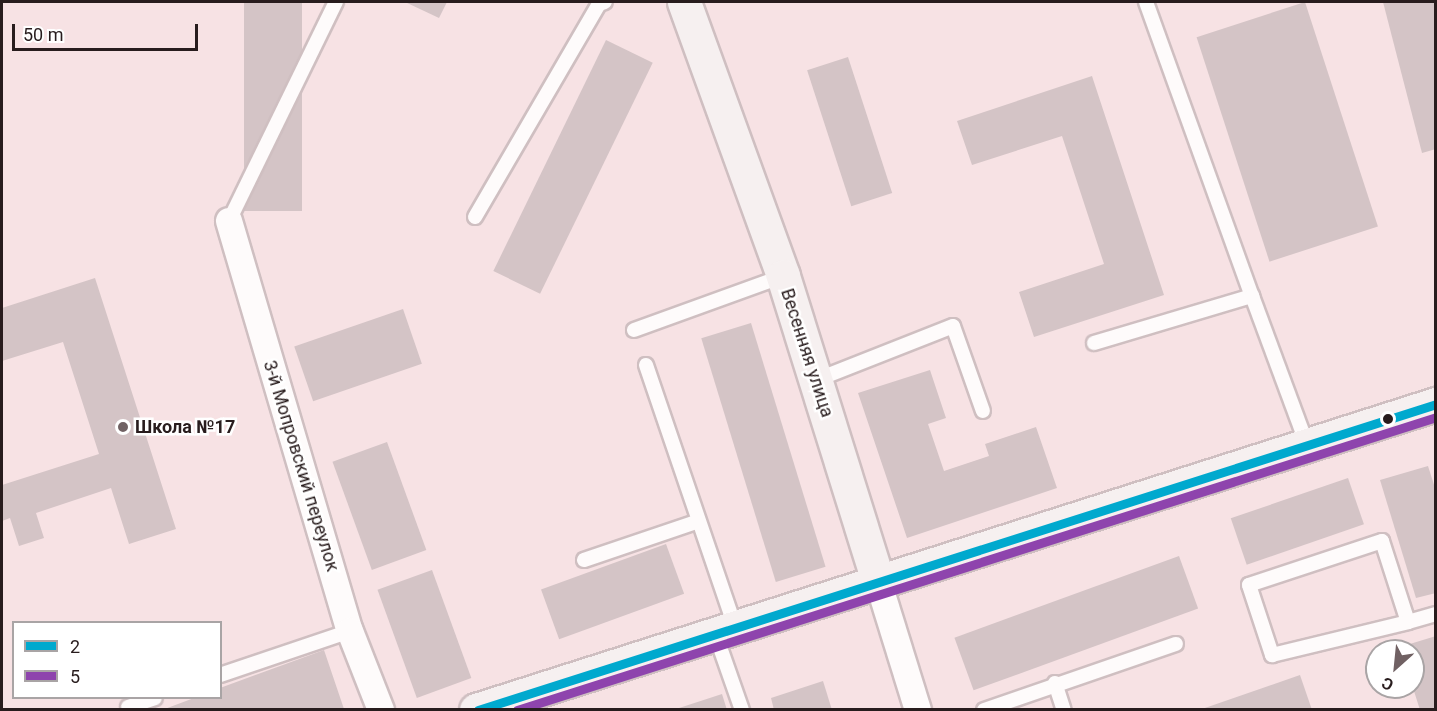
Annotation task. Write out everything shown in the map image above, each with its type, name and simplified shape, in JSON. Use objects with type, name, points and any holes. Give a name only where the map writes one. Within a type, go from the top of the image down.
[{"type":"street","name":"Весенняя улица","points":[[684,2],[783,276],[918,710]]},
{"type":"street","name":"3-й Мопровский переулок","points":[[229,221],[350,631],[381,710]]},
{"type":"street","points":[[476,710],[1436,404]]},
{"type":"lane","points":[[229,221],[336,2]]},
{"type":"lane","points":[[475,216],[598,4],[605,2]]},
{"type":"lane","points":[[1146,2],[1307,445]]},
{"type":"lane","points":[[634,330],[783,276]]},
{"type":"lane","points":[[1094,343],[1252,296]]},
{"type":"lane","points":[[816,380],[953,326],[983,411]]},
{"type":"lane","points":[[646,365],[699,522],[742,710]]},
{"type":"lane","points":[[584,560],[699,522]]},
{"type":"lane","points":[[1408,622],[1382,541],[1249,585],[1272,655],[1408,622],[1436,614]]},
{"type":"lane","points":[[222,674],[350,631]]},
{"type":"lane","points":[[984,710],[1055,683],[1176,644]]},
{"type":"lane","points":[[1055,683],[1064,710]]},
{"type":"lane","points":[[128,706],[152,699]]},
{"type":"building","points":[[244,2],[302,2],[302,211],[244,211]]},
{"type":"building","points":[[405,2],[447,2],[439,18]]},
{"type":"building","points":[[1305,2],[1378,226],[1270,262],[1197,37]]},
{"type":"building","points":[[1383,2],[1436,2],[1436,149],[1422,153]]},
{"type":"building","points":[[606,40],[653,63],[540,294],[493,271]]},
{"type":"building","points":[[848,57],[892,193],[851,206],[807,70]]},
{"type":"building","points":[[1092,76],[1164,295],[1034,337],[1019,292],[1104,264],[1062,136],[972,165],[957,121]]},
{"type":"building","points":[[95,278],[176,529],[129,544],[111,488],[36,513],[44,538],[19,546],[10,518],[2,521],[2,485],[99,454],[63,342],[2,361],[2,308]]},
{"type":"building","points":[[403,309],[422,364],[313,401],[294,346]]},
{"type":"building","points":[[751,323],[826,567],[776,582],[701,338]]},
{"type":"building","points":[[930,370],[946,418],[928,424],[944,471],[989,456],[985,444],[1036,427],[1057,488],[907,538],[858,393]]},
{"type":"building","points":[[387,442],[426,550],[372,570],[332,462]]},
{"type":"building","points":[[1428,466],[1436,491],[1436,593],[1416,598],[1380,480]]},
{"type":"building","points":[[1348,478],[1364,524],[1247,565],[1231,518]]},
{"type":"building","points":[[666,544],[684,594],[559,639],[541,589]]},
{"type":"building","points":[[1179,556],[1198,609],[974,690],[954,638]]},
{"type":"building","points":[[432,570],[471,678],[417,698],[377,590]]},
{"type":"building","points":[[1436,636],[1436,710],[1420,710],[1416,699],[1425,699],[1425,639]]},
{"type":"building","points":[[324,650],[344,709],[162,710],[191,699],[222,699],[222,687]]},
{"type":"building","points":[[1300,675],[1312,710],[1202,710],[1202,709]]},
{"type":"building","points":[[823,681],[832,710],[774,710],[771,698]]},
{"type":"building","points":[[722,694],[727,710],[676,710],[676,709]]},
{"type":"transit line","name":"2","points":[[478,710],[1436,404]]},
{"type":"transit line","name":"5","points":[[517,710],[1436,417]]},
{"type":"place","name":"Школа №17","points":[[123,427]]}]
